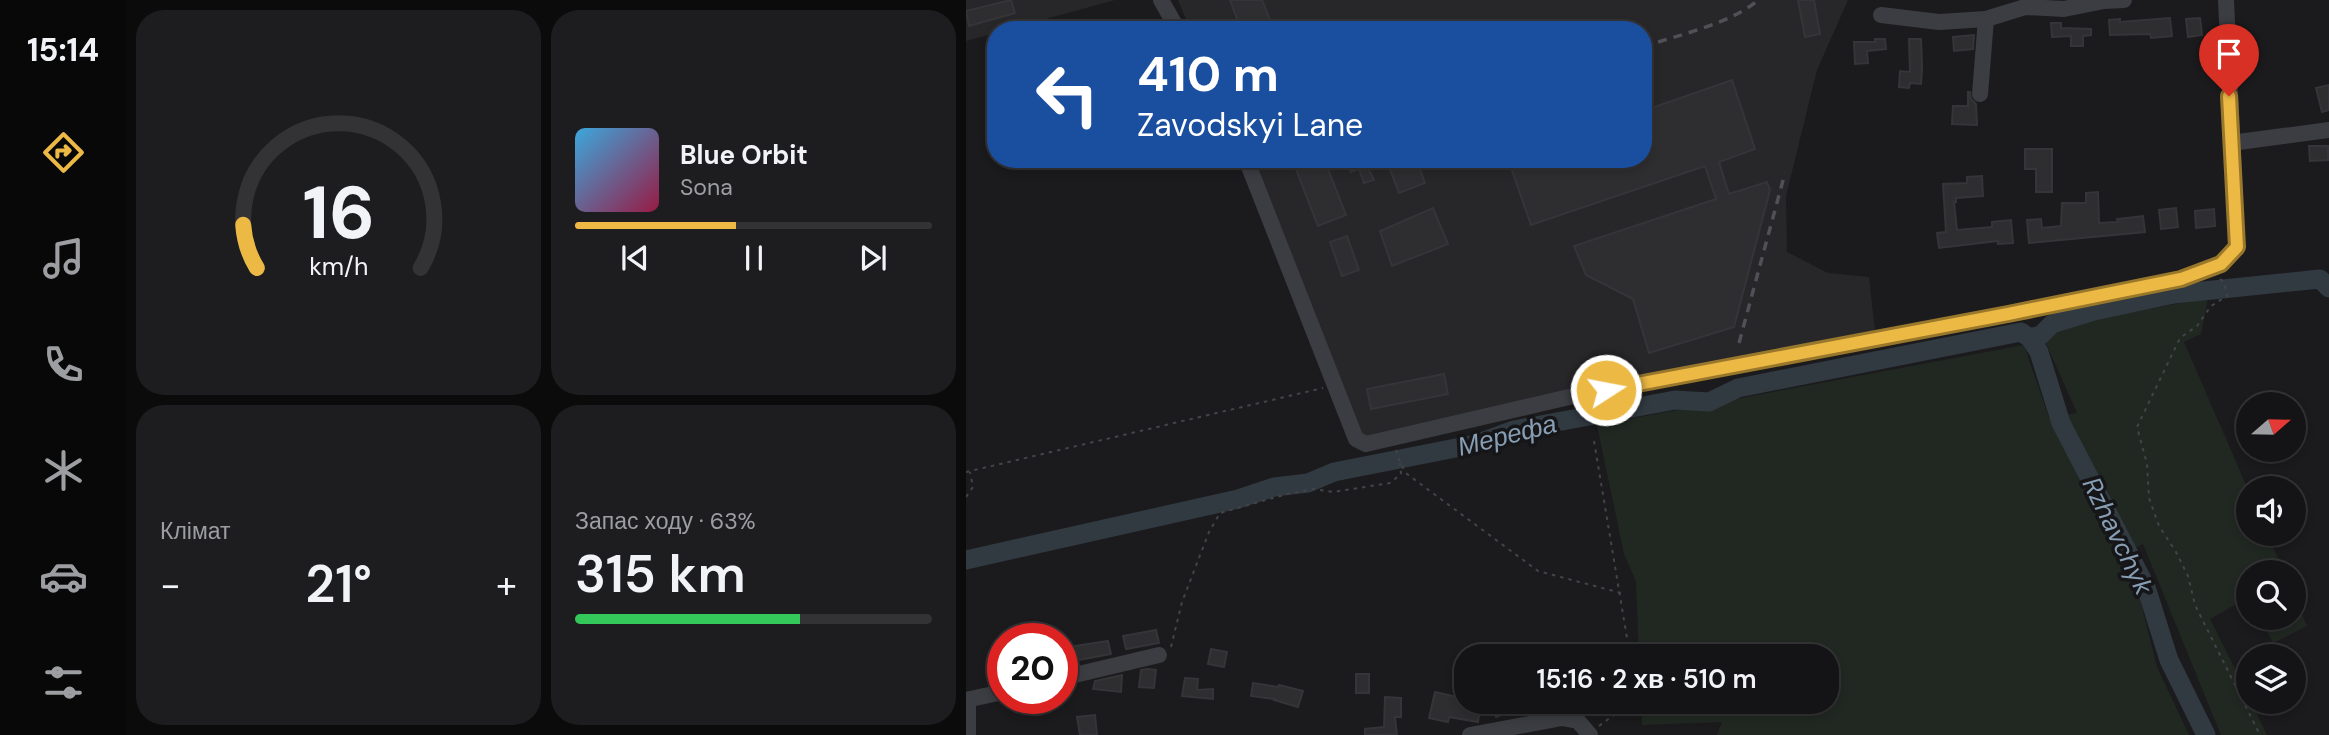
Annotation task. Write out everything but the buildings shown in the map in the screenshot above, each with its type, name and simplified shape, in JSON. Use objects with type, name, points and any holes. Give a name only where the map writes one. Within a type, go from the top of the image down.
[{"type":"street","points":[[1161,0],[1173,21]]},
{"type":"street","points":[[1881,15],[1939,22],[1986,19],[2025,7],[2064,9],[2124,0]]},
{"type":"street","points":[[1250,168],[1356,439],[1366,444],[1582,394],[2181,279],[2221,264],[2237,247],[2226,0]]},
{"type":"street","points":[[1980,94],[1986,19]]},
{"type":"street","points":[[2231,144],[2329,130]]},
{"type":"street","points":[[1078,674],[1159,655]]},
{"type":"street","points":[[968,735],[967,700],[987,696]]},
{"type":"street","points":[[1470,735],[1562,718],[1578,720],[1590,734]]},
{"type":"path","points":[[2224,282],[2227,296],[2211,306],[2197,326],[2179,338],[2137,427],[2147,464],[2149,498],[2159,526],[2188,576],[2195,605],[2260,735]]},
{"type":"path","points":[[966,497],[973,487],[968,471],[1334,385]]},
{"type":"path","points":[[1594,442],[1628,644]]},
{"type":"path","points":[[1159,655],[1169,653],[1182,602],[1209,532],[1220,513],[1314,489],[1333,492],[1390,483],[1401,474],[1397,453]]},
{"type":"path","points":[[1400,463],[1407,474],[1538,571],[1620,593]]},
{"type":"path","points":[[1590,734],[1615,714]]},
{"type":"shaded area","points":[[966,0],[1115,0],[1039,21],[987,21],[987,35],[966,41]]},
{"type":"shaded area","points":[[1178,0],[1848,0],[1817,70],[1786,196],[1787,252],[1828,273],[1869,277],[1875,331],[1624,382],[1361,441],[1255,168],[1652,168],[1652,21],[1187,21]]},
{"type":"shaded area","points":[[2208,298],[2201,334],[2184,342],[2242,476],[2236,476],[2236,546],[2272,546],[2279,560],[2236,560],[2236,604],[2210,619],[2236,671],[2236,714],[2257,714],[2267,735],[2221,735],[2143,544],[2128,552],[2157,667],[2189,735],[1717,735],[1722,722],[1642,725],[1642,714],[1839,714],[1839,644],[1639,644],[1636,581],[1624,554],[1597,425],[2024,345],[2049,418],[2077,413],[2045,341],[2058,326]]},
{"type":"shaded area","points":[[2266,630],[2299,630],[2273,643]]},
{"type":"waterway","name":"Мерефа","points":[[966,560],[1238,499],[1274,487],[1308,483],[1334,472],[1476,444],[1514,430],[1675,400],[1709,402],[1738,388],[2021,332],[2030,338],[2041,335],[2052,324],[2094,311],[2174,294],[2320,279],[2329,288]]},
{"type":"waterway","name":"Rzhavchyk","points":[[2030,338],[2039,352],[2061,423],[2146,587],[2169,660],[2206,735]]},
{"type":"railway","points":[[1652,44],[1719,22],[1758,0]]},
{"type":"railway","points":[[1739,343],[1785,173]]},
{"type":"route","points":[[1606,390],[2181,279],[2221,264],[2237,247],[2229,96]]}]
